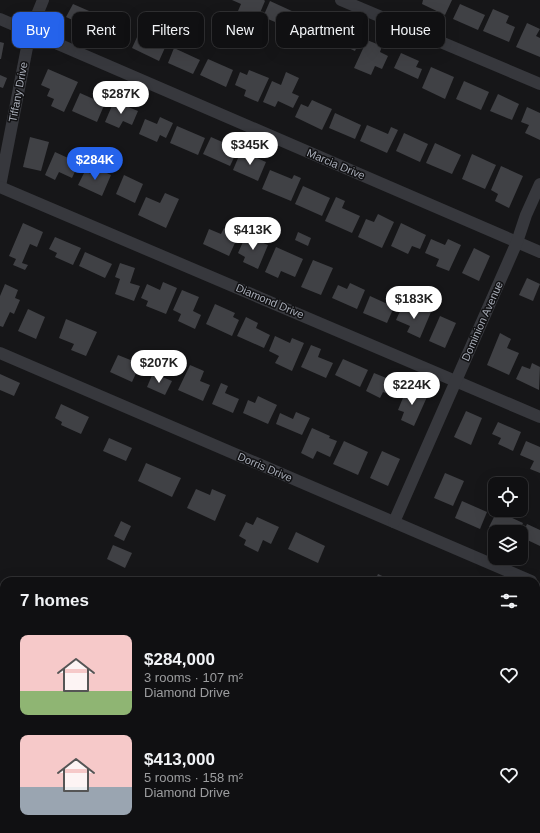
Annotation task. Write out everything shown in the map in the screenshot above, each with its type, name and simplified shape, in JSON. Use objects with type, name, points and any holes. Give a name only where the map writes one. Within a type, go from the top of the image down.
[{"type":"street","name":"Tiffany Drive","points":[[38,12],[43,0]]},
{"type":"street","points":[[341,0],[540,84]]},
{"type":"street","name":"Marcia Drive","points":[[0,19],[12,24]]},
{"type":"street","name":"Marcia Drive","points":[[64,47],[540,252]]},
{"type":"street","name":"Tiffany Drive","points":[[0,186],[27,48]]},
{"type":"street","name":"Dominion Avenue","points":[[394,522],[517,242],[526,215],[540,184]]},
{"type":"street","name":"Diamond Drive","points":[[0,186],[540,417]]},
{"type":"street","name":"Dorris Drive","points":[[0,353],[522,577]]},
{"type":"building","points":[[232,0],[265,1],[260,12],[238,12],[241,4]]},
{"type":"building","points":[[423,0],[452,0],[445,15],[445,12],[439,12],[422,4]]},
{"type":"building","points":[[270,1],[294,12],[276,12],[276,22],[268,19],[268,12],[265,12]]},
{"type":"building","points":[[73,4],[91,12],[72,12],[72,20],[66,17]]},
{"type":"building","points":[[460,4],[485,15],[478,30],[453,19]]},
{"type":"building","points":[[493,9],[509,16],[506,23],[515,27],[509,42],[483,31]]},
{"type":"building","points":[[527,23],[540,29],[536,36],[540,38],[540,57],[516,47]]},
{"type":"building","points":[[138,35],[138,48],[165,48],[159,61],[132,48]]},
{"type":"building","points":[[368,40],[376,44],[376,48],[381,48],[380,52],[388,56],[382,69],[375,66],[371,75],[354,68],[363,48],[368,48]]},
{"type":"building","points":[[0,42],[4,43],[1,59],[0,59]]},
{"type":"building","points":[[174,48],[200,60],[193,74],[168,63]]},
{"type":"building","points":[[348,48],[356,48],[355,51]]},
{"type":"building","points":[[401,53],[419,61],[416,67],[422,69],[418,79],[394,68]]},
{"type":"building","points":[[208,59],[233,70],[226,87],[200,75]]},
{"type":"building","points":[[431,67],[454,77],[445,99],[422,88]]},
{"type":"building","points":[[48,69],[78,82],[64,112],[51,106],[54,99],[47,96],[50,89],[41,85]]},
{"type":"building","points":[[249,70],[269,78],[258,102],[244,96],[246,90],[235,85],[240,72],[247,75]]},
{"type":"building","points":[[286,72],[299,78],[292,93],[299,96],[293,108],[278,101],[275,107],[263,102],[272,81],[281,85]]},
{"type":"building","points":[[0,75],[7,78],[3,88],[0,87]]},
{"type":"building","points":[[464,81],[489,92],[481,110],[456,99]]},
{"type":"building","points":[[80,93],[98,101],[102,93],[108,96],[97,122],[72,111]]},
{"type":"building","points":[[498,94],[519,104],[512,120],[490,111]]},
{"type":"building","points":[[312,100],[332,109],[322,130],[295,117],[301,104],[308,107]]},
{"type":"building","points":[[114,101],[138,111],[132,125],[123,121],[119,128],[105,122]]},
{"type":"building","points":[[527,107],[540,113],[540,140],[525,133],[529,125],[521,122]]},
{"type":"building","points":[[335,113],[361,125],[355,139],[329,128]]},
{"type":"building","points":[[160,117],[173,123],[166,138],[160,135],[157,142],[139,134],[145,119],[157,124]]},
{"type":"building","points":[[367,125],[388,134],[391,127],[398,130],[387,153],[360,141]]},
{"type":"building","points":[[177,126],[205,138],[198,155],[170,143]]},
{"type":"building","points":[[404,133],[428,144],[420,162],[396,151]]},
{"type":"building","points":[[30,137],[49,142],[41,171],[23,167]]},
{"type":"building","points":[[211,137],[238,149],[230,166],[203,154]]},
{"type":"building","points":[[435,143],[461,155],[452,174],[426,163]]},
{"type":"building","points":[[241,151],[266,162],[258,181],[233,170]]},
{"type":"building","points":[[55,152],[79,163],[72,178],[59,172],[55,180],[45,175]]},
{"type":"building","points":[[472,154],[496,165],[485,189],[462,179]]},
{"type":"building","points":[[501,166],[523,176],[509,208],[495,201],[498,194],[491,190]]},
{"type":"building","points":[[96,168],[111,175],[102,196],[78,185],[85,171],[93,175]]},
{"type":"building","points":[[270,170],[292,179],[294,175],[301,178],[291,201],[262,189]]},
{"type":"building","points":[[124,175],[143,184],[135,203],[116,194]]},
{"type":"building","points":[[303,186],[330,198],[322,216],[295,204]]},
{"type":"building","points":[[165,193],[179,199],[166,228],[138,215],[146,197],[160,203]]},
{"type":"building","points":[[336,197],[345,201],[342,208],[360,216],[352,233],[325,221]]},
{"type":"building","points":[[378,214],[394,222],[382,248],[358,237],[366,219],[374,222]]},
{"type":"building","points":[[23,223],[43,232],[37,247],[30,244],[22,263],[28,265],[25,270],[13,265],[16,259],[9,256]]},
{"type":"building","points":[[401,223],[426,235],[420,249],[412,246],[408,254],[391,246]]},
{"type":"building","points":[[224,228],[239,234],[229,256],[203,244],[209,229],[221,234]]},
{"type":"building","points":[[298,232],[311,238],[308,246],[295,240]]},
{"type":"building","points":[[246,235],[268,245],[258,269],[243,262],[245,257],[238,253]]},
{"type":"building","points":[[55,237],[81,248],[73,265],[55,257],[57,253],[49,249]]},
{"type":"building","points":[[431,239],[445,245],[448,239],[461,245],[449,271],[436,266],[439,259],[425,253]]},
{"type":"building","points":[[276,247],[303,259],[295,277],[281,271],[278,278],[265,272]]},
{"type":"building","points":[[474,248],[490,256],[479,281],[462,273]]},
{"type":"building","points":[[85,252],[112,264],[105,278],[79,266]]},
{"type":"building","points":[[313,260],[333,268],[321,295],[301,287]]},
{"type":"building","points":[[120,263],[135,268],[130,283],[140,286],[134,301],[115,294],[120,279],[115,277]]},
{"type":"building","points":[[527,278],[540,284],[533,301],[519,295]]},
{"type":"building","points":[[163,282],[177,288],[166,314],[146,306],[148,301],[141,298],[147,284],[160,290]]},
{"type":"building","points":[[350,283],[365,290],[357,309],[332,298],[338,285],[347,289]]},
{"type":"building","points":[[5,284],[18,290],[15,298],[20,300],[14,314],[10,312],[3,327],[0,326],[0,296]]},
{"type":"building","points":[[182,290],[199,297],[193,311],[201,315],[195,329],[178,321],[181,314],[173,310]]},
{"type":"building","points":[[370,296],[394,307],[387,323],[363,313]]},
{"type":"building","points":[[215,304],[235,313],[233,317],[239,320],[232,336],[206,324]]},
{"type":"building","points":[[419,306],[431,312],[420,338],[407,332],[410,326],[396,320],[402,307],[416,313]]},
{"type":"building","points":[[28,309],[45,317],[36,339],[18,331]]},
{"type":"building","points":[[440,316],[456,323],[445,348],[429,341]]},
{"type":"building","points":[[246,317],[258,323],[256,328],[270,335],[264,348],[237,336]]},
{"type":"building","points":[[66,319],[97,332],[86,356],[71,350],[74,344],[59,338]]},
{"type":"building","points":[[500,333],[511,339],[507,348],[519,353],[509,375],[487,365]]},
{"type":"building","points":[[275,336],[290,343],[292,338],[304,343],[292,371],[275,363],[279,356],[269,351]]},
{"type":"building","points":[[311,345],[321,349],[318,357],[333,363],[326,378],[301,367]]},
{"type":"building","points":[[118,355],[133,361],[131,366],[138,369],[132,382],[110,372]]},
{"type":"building","points":[[343,359],[368,370],[360,387],[335,375]]},
{"type":"building","points":[[532,363],[540,367],[539,390],[516,379],[522,366],[530,369]]},
{"type":"building","points":[[190,365],[204,371],[200,381],[210,385],[203,401],[178,390]]},
{"type":"building","points":[[153,373],[172,381],[165,395],[147,387]]},
{"type":"building","points":[[374,373],[396,382],[390,395],[383,392],[380,398],[366,391]]},
{"type":"building","points":[[0,374],[20,383],[14,396],[0,390]]},
{"type":"building","points":[[221,383],[228,386],[225,393],[239,399],[233,413],[212,404]]},
{"type":"building","points":[[407,388],[427,397],[414,426],[401,420],[404,412],[398,410]]},
{"type":"building","points":[[258,396],[277,405],[268,424],[243,413],[248,400],[255,403]]},
{"type":"building","points":[[61,404],[89,417],[81,434],[61,425],[62,422],[55,418]]},
{"type":"building","points":[[466,411],[482,418],[471,445],[454,437]]},
{"type":"building","points":[[296,412],[310,418],[302,435],[276,424],[280,413],[293,419]]},
{"type":"building","points":[[498,422],[521,432],[513,451],[498,444],[501,438],[492,434]]},
{"type":"building","points":[[312,428],[330,436],[329,438],[337,441],[330,457],[317,451],[313,459],[301,453]]},
{"type":"building","points":[[109,438],[132,448],[126,461],[103,451]]},
{"type":"building","points":[[344,441],[368,452],[358,475],[333,464]]},
{"type":"building","points":[[526,441],[540,447],[540,473],[530,469],[534,461],[520,455]]},
{"type":"building","points":[[382,451],[400,459],[388,486],[370,478]]},
{"type":"building","points":[[146,463],[181,478],[172,497],[138,481]]},
{"type":"building","points":[[445,473],[464,481],[453,506],[434,498]]},
{"type":"building","points":[[196,489],[210,495],[212,489],[226,495],[215,521],[187,508]]},
{"type":"building","points":[[462,501],[487,512],[480,529],[455,518]]},
{"type":"building","points":[[257,517],[279,527],[271,544],[263,540],[258,552],[244,545],[246,540],[239,536],[246,522],[253,525]]},
{"type":"building","points":[[494,517],[510,517],[523,523],[522,525],[490,525]]},
{"type":"building","points":[[121,521],[131,526],[124,541],[114,536]]},
{"type":"building","points":[[527,524],[540,530],[540,546],[528,540],[528,525]]},
{"type":"building","points":[[296,532],[325,546],[318,563],[288,549]]},
{"type":"building","points":[[113,545],[132,553],[125,568],[107,559]]},
{"type":"building","points":[[378,574],[384,577],[377,577]]}]
